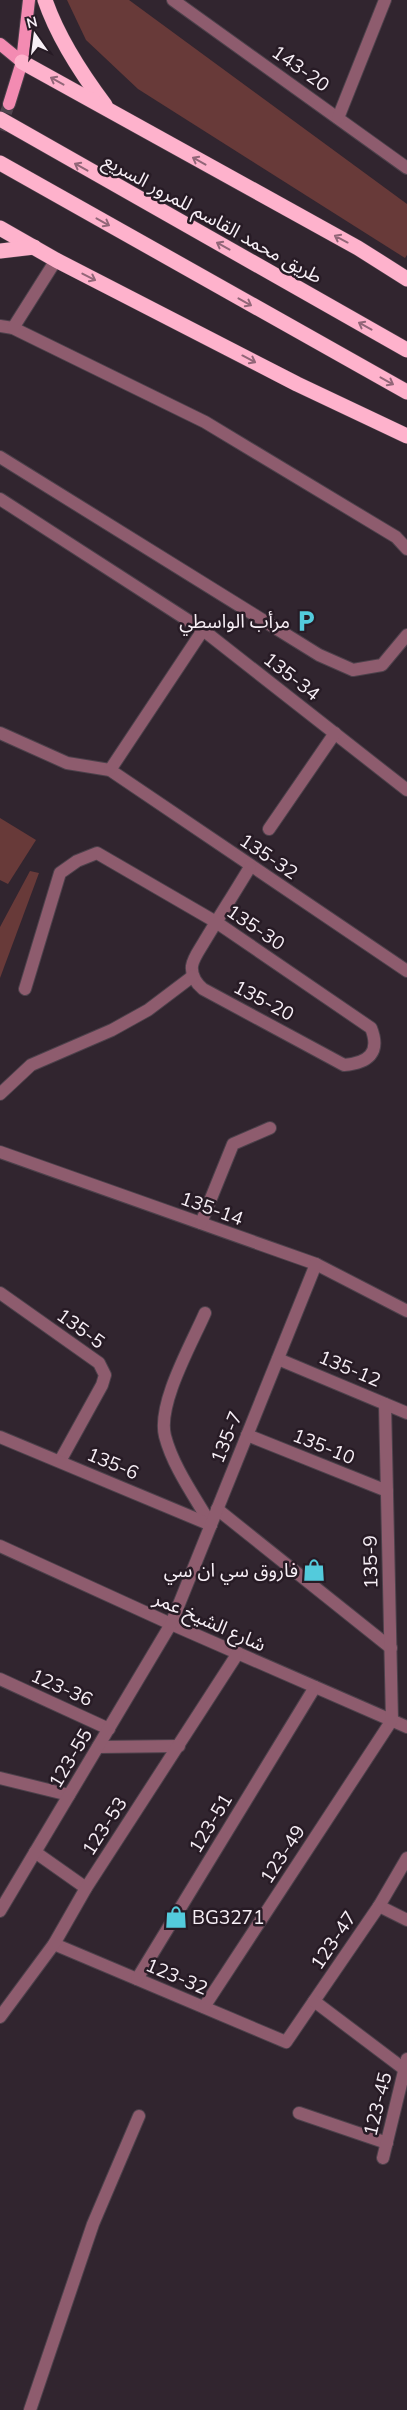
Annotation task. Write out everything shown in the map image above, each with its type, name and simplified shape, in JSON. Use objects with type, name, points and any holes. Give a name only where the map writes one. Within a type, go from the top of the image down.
[{"type":"highway","points":[[45,0],[64,42],[84,77],[109,110]]},
{"type":"highway","points":[[22,62],[358,248],[407,279]]},
{"type":"highway","name":"طريق محمد القاسم للمرور السريع","points":[[0,119],[407,350]]},
{"type":"highway","points":[[0,163],[407,392]]},
{"type":"highway","points":[[0,228],[56,260],[297,384],[407,436]]},
{"type":"highway","points":[[0,251],[34,247]]},
{"type":"main road","points":[[9,104],[22,62],[29,0]]},
{"type":"main road","points":[[0,44],[22,62]]},
{"type":"street","name":"143-20","points":[[173,0],[407,168]]},
{"type":"street","points":[[338,118],[385,0]]},
{"type":"street","points":[[56,260],[6,327],[205,422],[396,537],[407,549]]},
{"type":"street","points":[[0,457],[318,655],[353,670],[382,665],[407,635]]},
{"type":"street","name":"135-34","points":[[0,499],[203,630],[407,790]]},
{"type":"street","points":[[0,733],[67,762],[110,770],[203,630]]},
{"type":"street","points":[[269,829],[335,733]]},
{"type":"street","name":"135-32","points":[[110,770],[250,867],[407,971]]},
{"type":"street","name":"135-30","points":[[25,989],[60,873],[77,861],[96,853],[216,922],[371,1028],[375,1038],[373,1050]]},
{"type":"street","points":[[0,1094],[31,1065],[134,1018],[148,1010],[193,976],[192,966],[216,922],[250,867]]},
{"type":"street","name":"135-20","points":[[193,976],[203,989],[344,1065],[360,1064],[368,1058],[373,1050]]},
{"type":"street","points":[[201,1223],[233,1144],[270,1128]]},
{"type":"street","name":"135-14","points":[[0,1152],[316,1264],[407,1311]]},
{"type":"street","name":"135-7","points":[[171,1624],[316,1264]]},
{"type":"street","name":"135-5","points":[[0,1293],[99,1364],[105,1375],[102,1385],[60,1462]]},
{"type":"street","points":[[205,1313],[170,1393],[164,1416],[164,1435],[180,1471],[211,1525]]},
{"type":"street","name":"135-12","points":[[278,1359],[407,1413]]},
{"type":"street","name":"135-9","points":[[385,1404],[392,1720]]},
{"type":"street","name":"135-10","points":[[247,1435],[387,1491]]},
{"type":"street","name":"135-6","points":[[0,1437],[211,1525]]},
{"type":"street","points":[[218,1509],[391,1648]]},
{"type":"street","name":"شارع الشيخ عمر","points":[[0,1546],[171,1624],[407,1727]]},
{"type":"street","name":"123-55","points":[[0,1911],[171,1624]]},
{"type":"street","name":"123-53","points":[[0,2017],[54,1944],[86,1888],[238,1653]]},
{"type":"street","name":"123-36","points":[[0,1679],[109,1729]]},
{"type":"street","name":"123-51","points":[[137,1979],[315,1687]]},
{"type":"street","name":"123-49","points":[[204,2007],[392,1720]]},
{"type":"street","points":[[98,1747],[179,1746]]},
{"type":"street","points":[[0,1778],[69,1795]]},
{"type":"street","points":[[35,1852],[86,1888]]},
{"type":"street","name":"123-47","points":[[286,2042],[379,1906],[407,1858]]},
{"type":"street","points":[[379,1906],[407,1920]]},
{"type":"street","name":"123-32","points":[[54,1944],[286,2042]]},
{"type":"street","points":[[314,2001],[406,2064]]},
{"type":"street","name":"123-45","points":[[383,2158],[406,2064]]},
{"type":"street","points":[[299,2113],[387,2144]]},
{"type":"street","points":[[30,2410],[93,2224],[139,2116]]},
{"type":"shaded area","points":[[67,0],[129,0],[407,204],[407,255],[405,258],[138,89],[86,40]]},
{"type":"shaded area","points":[[0,818],[36,840],[8,884],[0,880]]},
{"type":"shaded area","points":[[30,871],[39,873],[0,978],[0,927]]},
{"type":"tunnel","points":[[0,130],[9,104]]},
{"type":"place","name":"مرأب الواسطي","points":[[306,621]]},
{"type":"place","name":"فاروق سي ان سي","points":[[314,1570]]},
{"type":"place","name":"BG3271","points":[[176,1917]]}]
